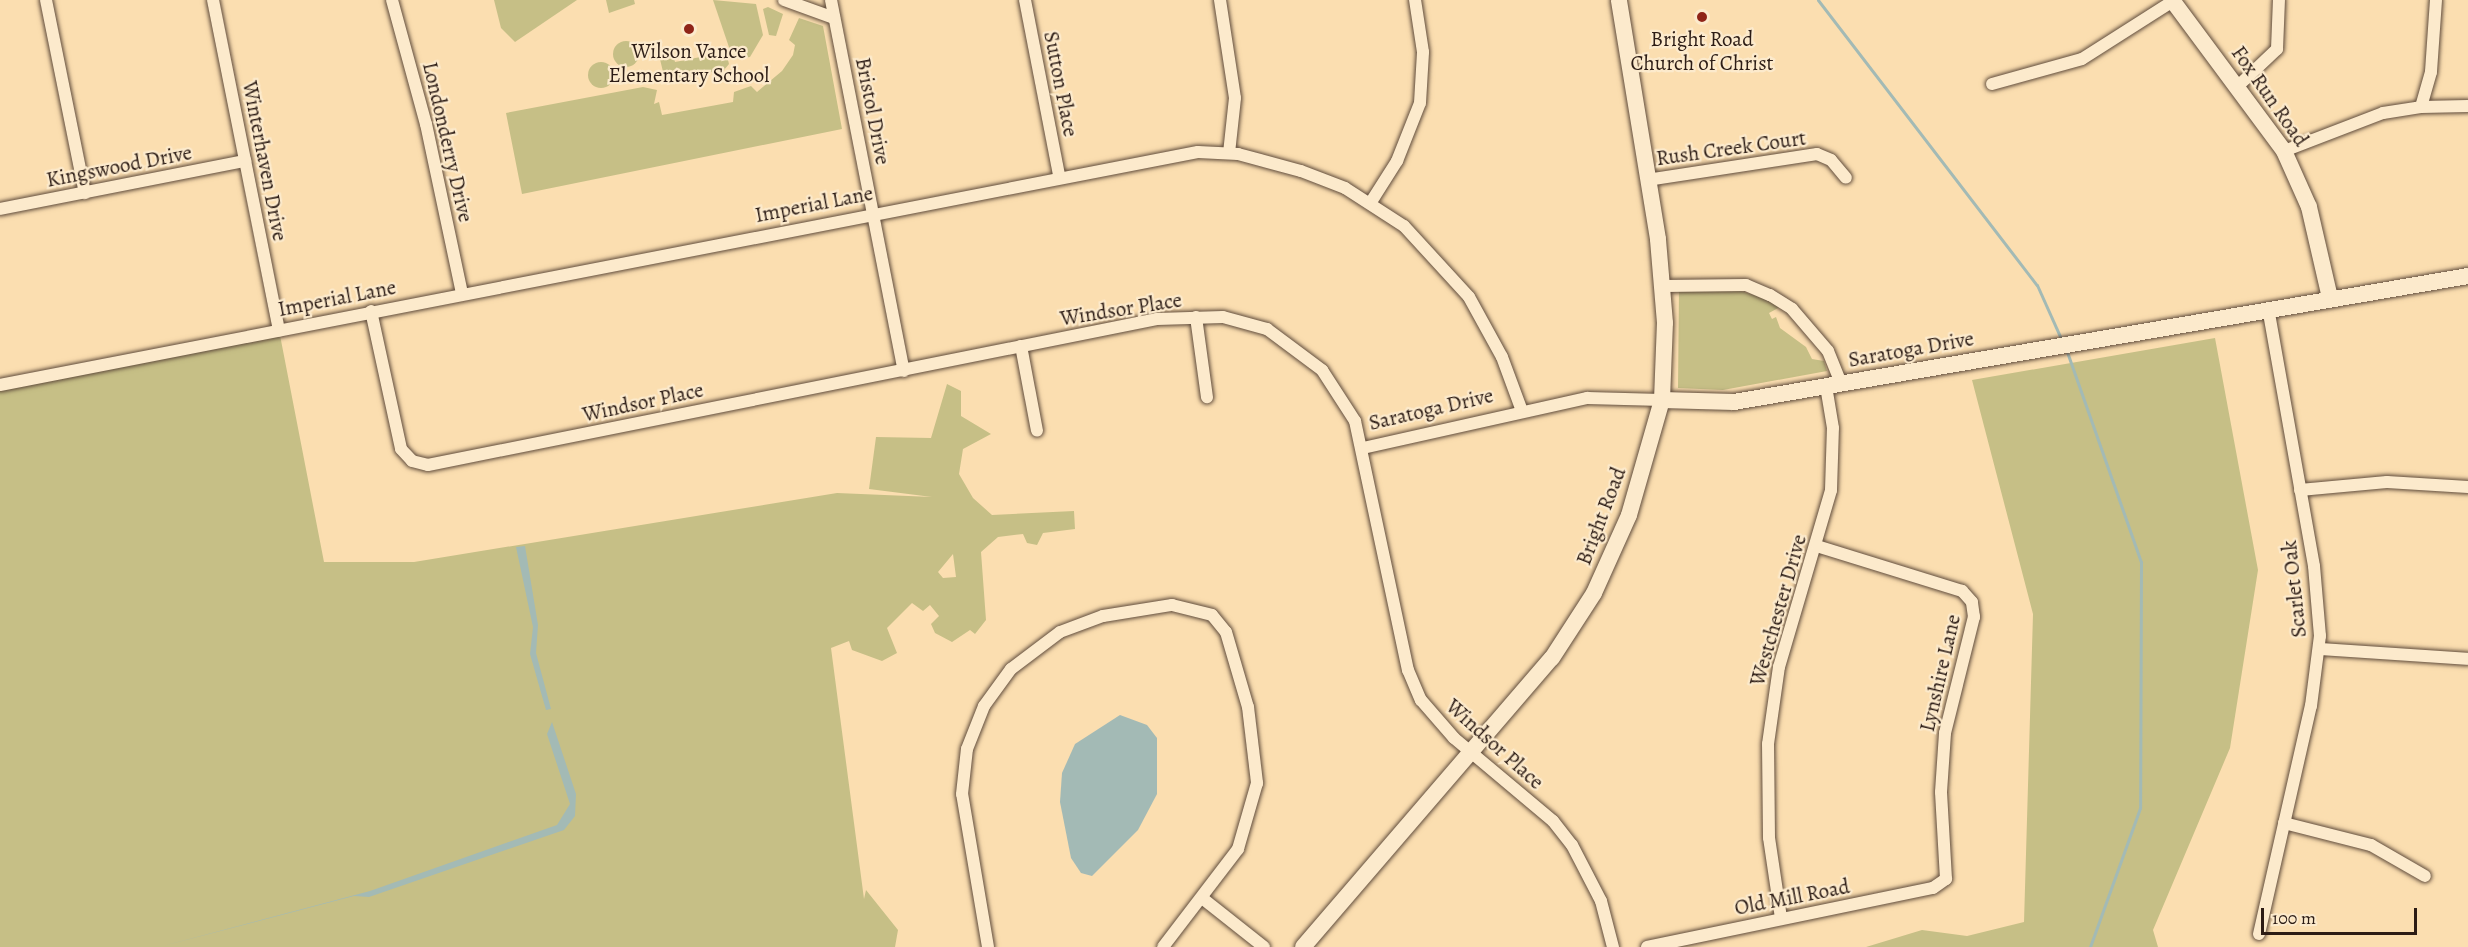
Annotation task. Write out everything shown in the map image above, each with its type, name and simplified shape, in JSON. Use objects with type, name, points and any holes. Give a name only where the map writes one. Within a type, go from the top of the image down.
[{"type":"street","points":[[46,0],[85,193]]},
{"type":"street","name":"Winterhaven Drive","points":[[213,0],[279,330]]},
{"type":"street","name":"Londonderry Drive","points":[[392,0],[426,124],[462,293]]},
{"type":"street","points":[[784,0],[834,18]]},
{"type":"street","name":"Bristol Drive","points":[[831,0],[904,371]]},
{"type":"street","name":"Sutton Place","points":[[1025,0],[1059,175]]},
{"type":"street","points":[[1220,0],[1235,98],[1229,153]]},
{"type":"street","points":[[1371,202],[1410,136],[1420,103],[1423,52],[1415,0]]},
{"type":"street","name":"Bright Road","points":[[1303,947],[1552,658],[1594,593],[1629,515],[1662,400],[1664,286],[1619,0]]},
{"type":"street","points":[[2238,86],[2277,49],[2279,0]]},
{"type":"street","points":[[2421,107],[2431,72],[2436,0]]},
{"type":"street","points":[[1992,84],[2082,58],[2172,1]]},
{"type":"street","name":"Fox Run Road","points":[[2172,1],[2238,86],[2284,151],[2309,207],[2330,298]]},
{"type":"street","points":[[2284,151],[2383,113],[2421,107],[2468,106]]},
{"type":"street","name":"Imperial Lane","points":[[0,385],[1162,155],[1229,153],[1302,171],[1371,202],[1420,240],[1464,290],[1502,357],[1522,411]]},
{"type":"street","name":"Rush Creek Court","points":[[1647,180],[1809,154],[1831,160],[1846,177]]},
{"type":"street","name":"Kingswood Drive","points":[[0,210],[245,161]]},
{"type":"street","name":"Saratoga Drive","points":[[1363,448],[1522,411],[1602,396],[1719,404],[2468,276]]},
{"type":"street","name":"Westchester Drive","points":[[1664,286],[1746,285],[1770,295],[1792,309],[1828,351],[1834,385],[1833,475],[1817,546],[1771,705],[1767,806],[1781,918]]},
{"type":"street","name":"Scarlet Oak","points":[[2259,934],[2319,649],[2319,604],[2268,309]]},
{"type":"street","name":"Windsor Place","points":[[371,311],[401,448],[420,465],[1021,346],[1196,317],[1253,323],[1299,349],[1341,394],[1363,448],[1408,670],[1425,706],[1472,753],[1553,821],[1572,845],[1595,886],[1613,947]]},
{"type":"street","points":[[1196,317],[1207,398]]},
{"type":"street","points":[[1021,346],[1037,431]]},
{"type":"street","points":[[2300,490],[2387,482],[2468,487]]},
{"type":"street","name":"Lynshire Lane","points":[[1817,546],[1947,585],[1972,602],[1945,733],[1941,792],[1948,873],[1943,882]]},
{"type":"street","points":[[988,947],[963,810],[972,734],[992,693],[1022,658],[1060,632],[1103,616],[1156,606],[1201,609],[1220,622],[1233,647],[1256,753],[1256,799],[1238,849],[1163,947]]},
{"type":"street","points":[[2319,649],[2468,659]]},
{"type":"street","points":[[2284,823],[2371,845],[2425,876]]},
{"type":"street","name":"Old Mill Road","points":[[1647,947],[1943,882]]},
{"type":"street","points":[[1202,898],[1264,947]]},
{"type":"shaded area","points":[[494,0],[577,0],[515,42],[501,28]]},
{"type":"shaded area","points":[[606,0],[634,0],[635,4],[609,13]]},
{"type":"shaded area","points":[[713,0],[756,4],[763,35],[750,57],[733,59]]},
{"type":"shaded area","points":[[768,7],[783,14],[776,36],[769,35],[763,9]]},
{"type":"shaded area","points":[[799,18],[823,26],[842,129],[522,194],[506,113],[643,87],[657,90],[654,104],[659,102],[662,115],[733,102],[734,92],[751,86],[757,92],[782,71],[793,55],[795,45],[789,40]]},
{"type":"shaded area","points":[[626,41],[635,45],[639,54],[635,63],[626,67],[617,63],[613,54],[617,45]]},
{"type":"shaded area","points":[[672,48],[675,62],[726,52],[729,64],[724,70],[665,80],[658,51]]},
{"type":"shaded area","points":[[601,62],[610,66],[614,75],[610,84],[601,88],[592,84],[588,75],[592,66]]},
{"type":"shaded area","points":[[1679,288],[1741,291],[1769,300],[1780,307],[1769,313],[1772,319],[1776,317],[1780,328],[1806,347],[1812,359],[1824,361],[1827,371],[1723,390],[1678,388]]},
{"type":"shaded area","points":[[279,330],[324,562],[414,562],[837,493],[932,497],[869,489],[876,437],[931,438],[947,384],[961,391],[961,416],[991,434],[963,449],[959,474],[973,498],[992,515],[1074,511],[1075,529],[1043,533],[1037,545],[1027,543],[1023,534],[998,537],[981,552],[986,620],[975,634],[970,630],[952,642],[935,633],[931,624],[939,616],[930,605],[923,611],[912,603],[887,628],[897,653],[882,661],[852,650],[849,641],[831,648],[864,899],[866,890],[898,930],[895,947],[0,947],[0,385]],"holes":[[[953,554],[956,577],[943,578],[938,572]]]},
{"type":"shaded area","points":[[2215,338],[2258,570],[2230,748],[2153,930],[2158,947],[1866,947],[1922,930],[1967,936],[2024,922],[2033,614],[1972,380]]},
{"type":"water","points":[[525,546],[538,625],[536,653],[551,709],[546,710],[530,654],[533,627],[516,547]]},
{"type":"water","points":[[1120,715],[1147,725],[1157,738],[1157,794],[1138,830],[1092,876],[1081,873],[1071,858],[1060,802],[1062,773],[1075,744]]},
{"type":"water","points":[[552,722],[576,794],[575,816],[564,830],[369,897],[354,896],[159,947],[370,891],[557,825],[570,804],[547,734]]},
{"type":"waterway","points":[[1818,0],[2037,285],[2062,341]]},
{"type":"waterway","points":[[2066,349],[2141,562],[2140,808],[2090,947]]},
{"type":"place","name":"Bright Road Church of Christ","points":[[1702,17]]},
{"type":"place","name":"Wilson Vance Elementary School","points":[[689,29]]}]
